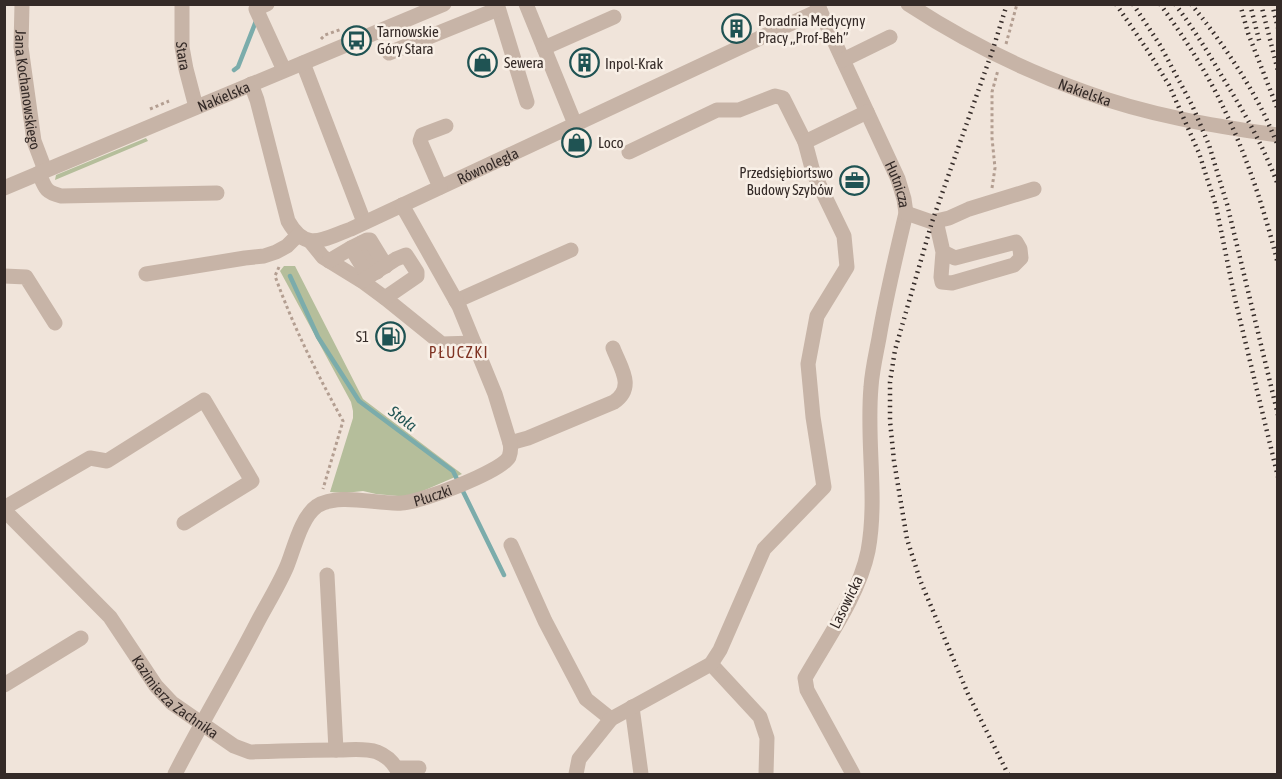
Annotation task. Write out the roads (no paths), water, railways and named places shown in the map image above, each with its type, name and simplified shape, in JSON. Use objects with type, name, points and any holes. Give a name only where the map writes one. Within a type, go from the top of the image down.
[{"type":"street","name":"Jana Kochanowskiego","points":[[22,4],[21,47],[34,141],[46,190],[61,196],[217,193]]},
{"type":"street","name":"Stara","points":[[182,4],[182,47],[196,107]]},
{"type":"street","points":[[267,4],[256,9],[284,70]]},
{"type":"street","name":"Nakielska","points":[[4,188],[444,4]]},
{"type":"street","points":[[526,4],[575,124]]},
{"type":"street","name":"Nakielska","points":[[908,4],[984,49],[1084,92],[1180,118],[1278,135]]},
{"type":"street","points":[[389,53],[497,7],[527,102]]},
{"type":"street","name":"Hutnicza","points":[[818,7],[898,179],[906,213],[874,363],[870,413]]},
{"type":"street","name":"Równoległa","points":[[146,274],[264,256],[298,241],[324,239],[575,124],[818,7]]},
{"type":"street","points":[[544,48],[614,17]]},
{"type":"street","points":[[843,60],[890,37]]},
{"type":"street","points":[[303,63],[364,222]]},
{"type":"street","points":[[251,84],[288,221],[298,241],[329,261],[374,274],[406,255],[418,273],[416,277],[385,298]]},
{"type":"street","points":[[576,774],[579,759],[611,719],[711,664],[720,650],[764,549],[824,487],[813,417],[808,364],[817,316],[847,267],[844,236],[813,172],[805,142],[783,98],[775,96],[738,110],[717,110],[629,152]]},
{"type":"street","points":[[805,142],[867,112]]},
{"type":"street","points":[[440,187],[420,141],[422,135],[446,126]]},
{"type":"street","points":[[906,213],[932,222],[1034,189]]},
{"type":"street","points":[[402,205],[456,301],[495,394],[510,443],[528,438],[621,397],[626,389],[626,380],[613,348]]},
{"type":"street","points":[[936,221],[944,252],[942,282],[952,283],[1014,265],[1021,258],[1016,242],[955,258],[944,252]]},
{"type":"street","points":[[329,261],[370,240],[374,274]]},
{"type":"street","points":[[356,246],[374,274],[385,298],[442,344],[474,343]]},
{"type":"street","points":[[456,301],[571,250]]},
{"type":"street","points":[[4,276],[26,277],[55,323]]},
{"type":"street","points":[[4,509],[90,458],[107,461],[204,400],[252,481],[184,523]]},
{"type":"street","name":"Lasowicka","points":[[853,774],[807,690],[806,678],[847,606],[868,552],[872,473],[870,413]]},
{"type":"street","name":"Płuczki","points":[[202,724],[286,569],[309,514],[318,506],[330,501],[402,503],[429,498],[505,462],[511,450],[510,443]]},
{"type":"street","name":"Kazimierza Zachnika","points":[[4,509],[110,617],[156,686],[172,703],[234,746],[246,751],[375,751],[387,758],[398,771]]},
{"type":"street","points":[[511,545],[545,621],[586,699],[611,719]]},
{"type":"street","points":[[327,575],[336,750]]},
{"type":"street","points":[[4,685],[81,638]]},
{"type":"street","points":[[711,664],[760,717],[767,738],[766,774]]},
{"type":"street","points":[[632,707],[641,774]]},
{"type":"street","points":[[175,774],[202,724]]},
{"type":"street","points":[[398,771],[419,768]]},
{"type":"waterway","name":"Stoła","points":[[234,70],[238,67],[256,21]]},
{"type":"waterway","name":"Stoła","points":[[290,276],[318,337],[359,401],[453,471],[504,575]]},
{"type":"railway","points":[[1007,4],[932,222],[895,350],[890,382],[890,421],[907,539],[920,580],[968,694],[1008,774]]},
{"type":"railway","points":[[1116,4],[1169,85],[1199,153],[1216,206],[1235,299],[1278,477]]},
{"type":"railway","points":[[1133,4],[1160,45],[1192,105],[1209,145],[1227,204],[1278,415]]},
{"type":"railway","points":[[1160,4],[1203,70],[1233,129],[1255,186],[1278,264]]},
{"type":"railway","points":[[1175,4],[1206,49],[1246,117],[1278,185]]},
{"type":"railway","points":[[1191,4],[1247,82],[1278,145]]},
{"type":"railway","points":[[1240,4],[1248,33],[1278,110]]},
{"type":"railway","points":[[1250,4],[1260,44]]},
{"type":"railway","points":[[1261,4],[1278,71]]},
{"type":"railway","points":[[1272,4],[1278,28]]},
{"type":"place","name":"Poradnia Medycyny Pracy „Prof-Beh”","points":[[737,29]]},
{"type":"place","name":"Tarnowskie Góry Stara","points":[[356,40]]},
{"type":"place","name":"Sewera","points":[[483,62]]},
{"type":"place","name":"Inpol-Krak","points":[[584,63]]},
{"type":"place","name":"Loco","points":[[577,142]]},
{"type":"place","name":"Przedsiębiortswo Budowy Szybów","points":[[854,181]]},
{"type":"place","name":"S1","points":[[390,336]]},
{"type":"district","name":"PŁUCZKI","points":[[459,352]]}]
